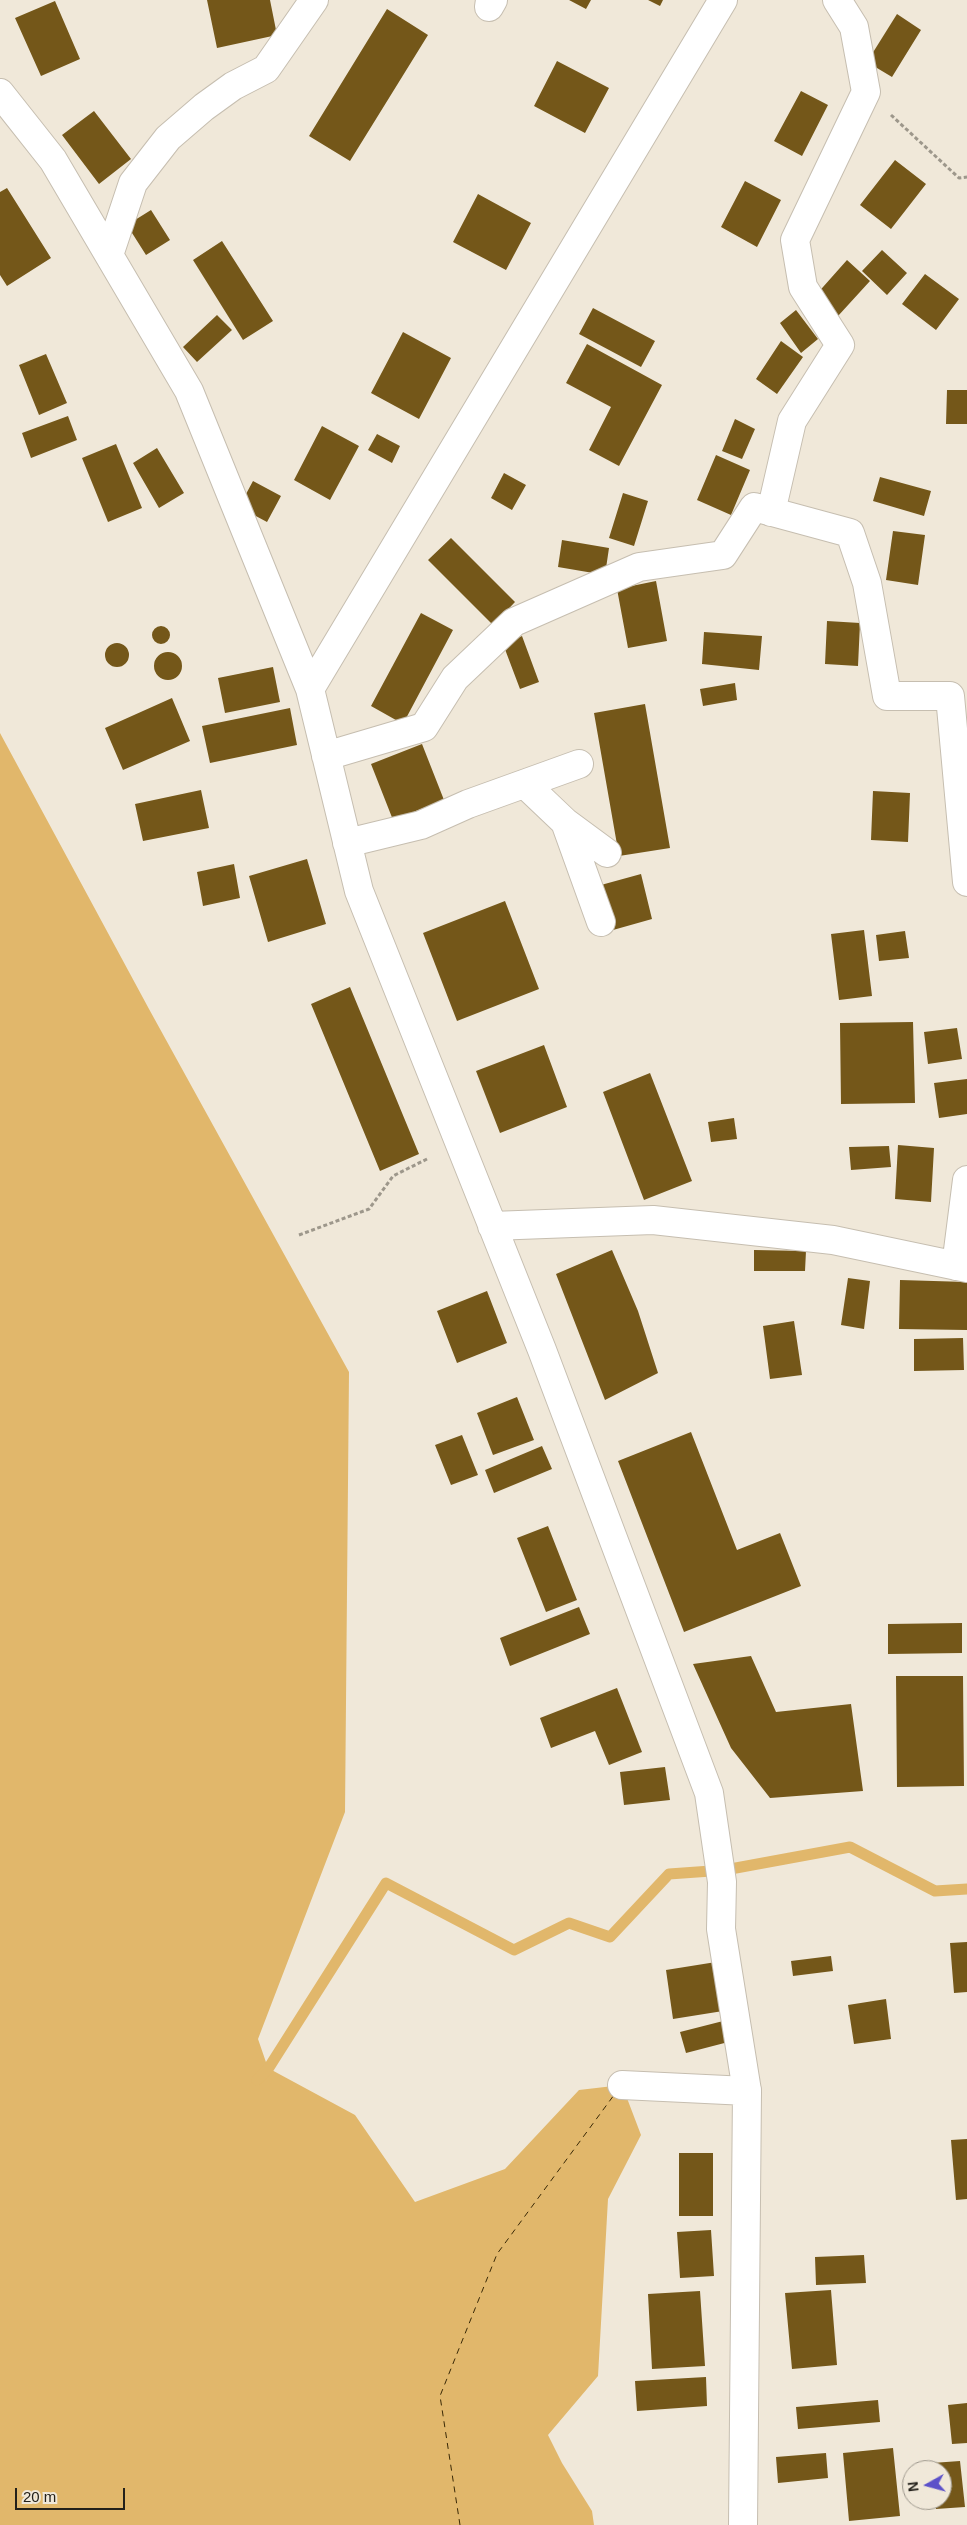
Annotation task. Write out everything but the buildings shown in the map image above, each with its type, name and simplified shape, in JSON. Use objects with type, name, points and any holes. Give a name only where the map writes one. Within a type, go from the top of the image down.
[{"type":"street","points":[[109,255],[133,183],[168,138],[204,106],[233,86],[266,69],[314,0]]},
{"type":"street","points":[[310,690],[724,0]]},
{"type":"street","points":[[771,512],[792,420],[840,345],[803,287],[795,240],[866,92],[854,27],[837,0]]},
{"type":"street","points":[[0,93],[53,160],[189,391],[310,690],[359,891],[542,1350],[709,1793],[720,1868],[721,1929],[747,2091],[743,2525]]},
{"type":"street","points":[[326,756],[424,727],[455,678],[514,622],[639,567],[723,555],[754,507],[850,533],[868,583],[887,696],[950,696],[967,882]]},
{"type":"street","points":[[347,843],[421,825],[468,804],[579,764]]},
{"type":"street","points":[[525,784],[565,822],[607,853]]},
{"type":"street","points":[[565,822],[600,922]]},
{"type":"street","points":[[492,1226],[653,1220],[833,1240],[961,1267],[967,1180]]},
{"type":"street","points":[[622,2084],[747,2091]]},
{"type":"path","points":[[866,92],[959,178],[967,177]]},
{"type":"path","points":[[299,1235],[369,1209],[393,1176],[459,1144]]},
{"type":"shaded area","points":[[0,733],[149,1009],[349,1372],[345,1812],[258,2039],[268,2068],[355,2115],[415,2202],[505,2169],[579,2090],[622,2085],[641,2135],[608,2199],[598,2376],[548,2435],[562,2463],[592,2511],[594,2525],[0,2525]]},
{"type":"waterway","points":[[257,2080],[268,2069],[386,1883],[514,1950],[569,1923],[610,1937],[669,1874],[725,1870],[850,1847],[935,1891],[967,1889]]},
{"type":"ferry route","points":[[460,2525],[440,2396],[497,2254],[614,2095]]}]
